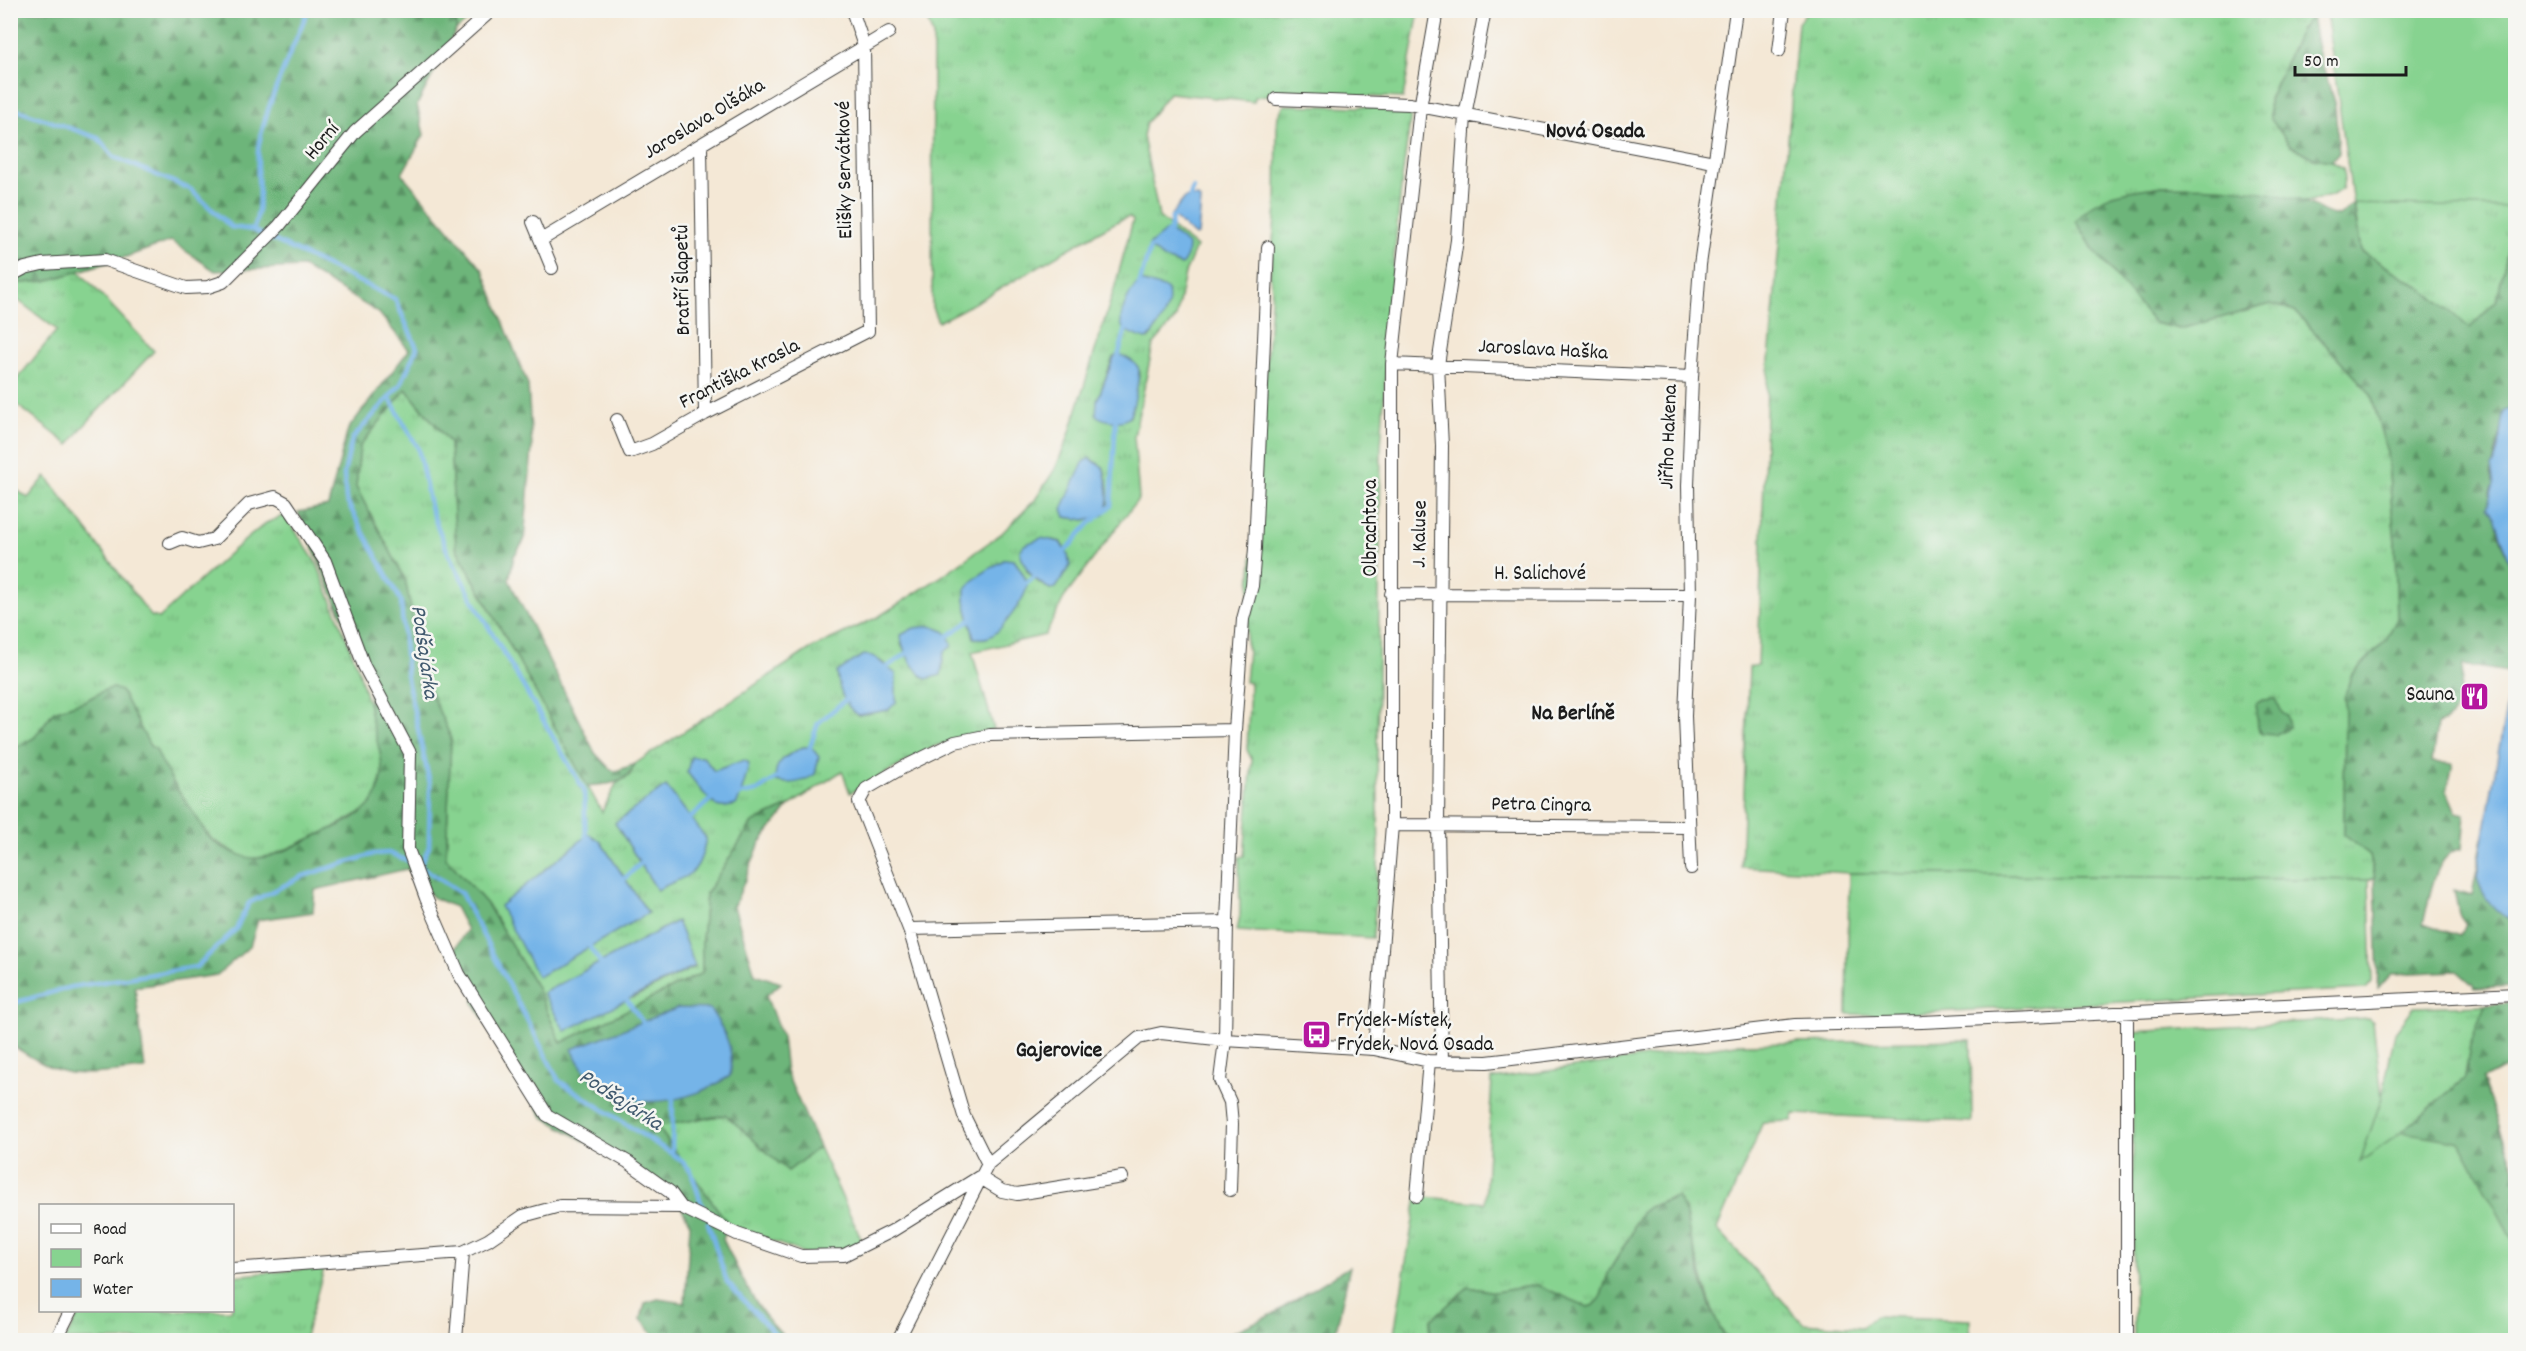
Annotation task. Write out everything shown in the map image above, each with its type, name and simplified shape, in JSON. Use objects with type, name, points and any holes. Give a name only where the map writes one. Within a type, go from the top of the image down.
[{"type":"street","name":"Horní","points":[[10,276],[25,268],[42,264],[105,260],[186,288],[208,287],[223,282],[279,226],[356,132],[492,10]]},
{"type":"street","name":"Elišky Servátkové","points":[[852,10],[864,46],[868,331]]},
{"type":"street","name":"Olbrachtova","points":[[1374,1049],[1392,825],[1392,364],[1420,108],[1437,10]]},
{"type":"street","name":"J. Kaluse","points":[[1417,1196],[1436,1061],[1442,446],[1438,366],[1457,240],[1465,116],[1485,10]]},
{"type":"street","name":"Jiřího Hakena","points":[[1691,868],[1685,716],[1690,596],[1688,486],[1692,377],[1700,266],[1736,10]]},
{"type":"street","points":[[1779,51],[1784,10]]},
{"type":"street","name":"Jaroslava Olšáka","points":[[541,240],[889,32]]},
{"type":"street","points":[[1276,99],[1409,104],[1420,108],[1714,162]]},
{"type":"street","name":"Bratří Šlapetů","points":[[701,146],[705,414]]},
{"type":"street","points":[[533,222],[552,268]]},
{"type":"street","points":[[1230,1190],[1232,1124],[1230,1102],[1220,1080],[1226,1040],[1227,922],[1235,730],[1243,620],[1252,586],[1255,548],[1268,247]]},
{"type":"street","name":"Františka Krasla","points":[[616,420],[630,452],[652,444],[705,414],[868,331]]},
{"type":"street","name":"Jaroslava Haška","points":[[1392,364],[1692,377]]},
{"type":"street","points":[[170,543],[182,538],[198,543],[214,538],[249,504],[274,497],[286,503],[325,561],[364,666],[410,753],[408,849],[426,898],[459,974],[547,1115],[628,1162],[670,1192],[681,1207]]},
{"type":"street","name":"H. Salichové","points":[[1391,594],[1690,596]]},
{"type":"street","points":[[988,1164],[964,1116],[909,929],[859,802],[866,789],[955,742],[990,735],[1235,730]]},
{"type":"street","name":"Petra Cingra","points":[[1392,825],[1689,827]]},
{"type":"street","points":[[909,929],[1227,922]]},
{"type":"street","points":[[898,1341],[979,1177],[988,1164],[1139,1038],[1161,1033],[1226,1040],[1374,1049],[1436,1061],[1487,1062],[1795,1025],[2516,994]]},
{"type":"street","points":[[2127,1012],[2127,1341]]},
{"type":"street","points":[[234,1269],[463,1252],[488,1240],[523,1216],[560,1206],[681,1207],[737,1234],[801,1256],[844,1255],[892,1231],[979,1177]]},
{"type":"street","points":[[979,1177],[1002,1191],[1017,1194],[1122,1177]]},
{"type":"street","points":[[456,1341],[463,1252]]},
{"type":"street","points":[[56,1341],[70,1312]]},
{"type":"green space","points":[[1808,10],[2312,11],[2312,16],[2300,31],[2269,99],[2270,117],[2290,145],[2313,158],[2332,161],[2343,168],[2345,177],[2342,189],[2331,196],[2306,202],[2262,193],[2076,221],[2094,250],[2154,323],[2180,329],[2271,304],[2295,311],[2371,394],[2387,453],[2395,542],[2397,619],[2385,641],[2351,676],[2345,696],[2344,835],[2370,855],[2375,878],[2369,880],[1849,873],[1741,867],[1749,667],[1758,665],[1767,385],[1798,23]]},
{"type":"green space","points":[[11,11],[457,11],[456,30],[417,105],[424,135],[402,174],[483,270],[528,385],[532,448],[524,541],[514,556],[509,580],[595,753],[611,770],[616,771],[635,764],[626,776],[615,783],[587,786],[456,547],[450,443],[406,389],[360,446],[356,487],[405,579],[425,680],[451,738],[446,858],[487,904],[536,986],[561,1043],[702,973],[706,894],[752,823],[789,806],[760,843],[734,907],[755,974],[781,983],[766,996],[782,1037],[786,1072],[819,1147],[788,1171],[726,1115],[657,1126],[729,1225],[723,1239],[743,1280],[767,1318],[788,1340],[658,1340],[641,1319],[645,1303],[658,1299],[685,1303],[690,1224],[680,1205],[643,1175],[543,1117],[474,1004],[473,983],[455,948],[467,930],[455,907],[434,898],[407,869],[315,890],[313,912],[258,920],[250,946],[217,975],[135,987],[145,1069],[98,1074],[70,1073],[47,1065],[11,1045],[11,750],[34,738],[54,711],[85,701],[105,690],[113,688],[121,691],[150,746],[156,749],[169,775],[208,836],[224,848],[250,858],[271,856],[288,850],[350,820],[365,810],[375,798],[381,783],[382,768],[370,713],[369,701],[372,688],[298,512],[328,506],[348,429],[409,350],[379,313],[303,267],[215,271],[171,241],[46,281],[11,284]]},
{"type":"green space","points":[[457,11],[480,11],[456,30]]},
{"type":"green space","points":[[924,11],[1419,11],[1403,98],[1279,93],[1255,97],[1254,102],[1169,93],[1146,123],[1143,136],[1159,217],[1196,247],[1185,273],[1176,318],[1153,345],[1134,436],[1139,498],[1064,598],[1045,635],[972,652],[994,729],[935,746],[850,793],[842,771],[789,806],[752,823],[706,894],[702,973],[561,1043],[536,986],[487,904],[446,858],[451,738],[425,680],[405,579],[356,487],[360,446],[406,389],[450,443],[456,548],[602,812],[616,784],[630,775],[635,764],[810,649],[878,617],[939,578],[1002,533],[1035,500],[1055,469],[1068,438],[1133,220],[1129,217],[1122,219],[938,322],[932,307],[933,36]],"holes":[[[1140,281],[1166,289],[1167,308],[1149,338]],[[1113,357],[1140,372],[1130,417],[1097,401]],[[1089,458],[1103,467],[1107,481],[1108,505],[1085,520],[1065,517]],[[1052,540],[1061,542],[1068,555],[1050,589],[1039,583],[1026,570]],[[1014,560],[1024,576],[1026,586],[1024,596],[1010,613],[974,638],[965,601],[965,590]],[[901,644],[952,646],[944,652],[941,675],[926,679],[922,676]],[[873,656],[889,667],[888,710],[858,715]],[[803,747],[811,747],[806,780],[782,783],[783,758]],[[703,757],[714,771],[725,767],[748,770],[742,782],[742,791],[717,806],[687,772]],[[666,786],[706,838],[657,890],[615,823]],[[600,841],[648,913],[538,976]],[[677,921],[695,967],[633,998],[543,993]]]},
{"type":"green space","points":[[2326,11],[2511,208],[2515,208],[2515,230],[2512,231],[2497,300],[2470,329],[2423,289],[2361,251]]},
{"type":"green space","points":[[2326,11],[2515,11],[2515,208],[2353,204]]},
{"type":"green space","points":[[2312,16],[2318,50],[2335,105],[2339,153],[2332,161],[2313,158],[2290,145],[2270,118],[2269,100],[2300,31]]},
{"type":"green space","points":[[1284,105],[1408,108],[1411,114],[1390,298],[1381,447],[1377,755],[1379,852],[1373,938],[1237,931],[1240,915],[1239,857],[1244,856],[1252,760],[1247,750],[1250,683],[1245,682],[1248,650],[1246,642],[1272,288],[1270,277],[1276,206],[1277,124],[1278,116]]},
{"type":"green space","points":[[2162,186],[2216,187],[2270,193],[2305,202],[2329,214],[2339,216],[2353,204],[2361,251],[2423,289],[2470,328],[2497,300],[2512,230],[2515,230],[2515,407],[2505,411],[2491,473],[2494,485],[2490,494],[2500,536],[2511,565],[2515,567],[2515,670],[2514,673],[2463,665],[2456,709],[2445,721],[2437,724],[2432,762],[2453,764],[2447,791],[2456,812],[2465,814],[2462,849],[2445,858],[2439,868],[2423,924],[2461,936],[2466,924],[2459,914],[2454,890],[2472,895],[2483,838],[2477,876],[2515,922],[2515,945],[2512,951],[2515,952],[2515,986],[2474,988],[2457,971],[2391,974],[2378,989],[2375,878],[2370,855],[2344,835],[2345,696],[2351,676],[2385,641],[2397,619],[2395,542],[2387,453],[2371,394],[2295,311],[2271,304],[2180,329],[2154,323],[2094,250],[2076,221],[2085,211],[2105,198]]},
{"type":"green space","points":[[79,271],[154,351],[81,429],[69,445],[11,400],[10,388],[57,330],[11,295],[11,284],[46,281]]},
{"type":"green space","points":[[46,476],[151,616],[159,618],[266,523],[285,515],[317,564],[358,668],[380,745],[383,772],[375,799],[365,810],[327,831],[273,855],[254,859],[241,856],[211,839],[162,766],[156,749],[150,746],[121,691],[105,690],[85,701],[54,711],[34,738],[11,750],[10,485],[28,498]]},
{"type":"green space","points":[[2275,699],[2282,713],[2287,716],[2289,727],[2275,735],[2262,734],[2258,727],[2255,704],[2263,700]]},
{"type":"green space","points":[[1849,873],[2369,880],[2372,982],[2366,989],[1879,1015],[1847,1014]]},
{"type":"green space","points":[[2515,1003],[2515,1063],[2482,1079],[2515,1169],[2515,1245],[2460,1142],[2402,1132],[2465,1078],[2470,1045],[2485,1005]]},
{"type":"green space","points":[[2485,1005],[2470,1045],[2465,1078],[2402,1132],[2359,1163],[2382,1097],[2395,1032],[2414,1007]]},
{"type":"green space","points":[[2368,1018],[2373,1022],[2382,1097],[2360,1162],[2402,1132],[2460,1142],[2515,1245],[2515,1340],[2134,1340],[2132,1032]]},
{"type":"green space","points":[[1971,1040],[1972,1122],[1794,1114],[1792,1121],[1763,1122],[1717,1229],[1803,1323],[1862,1327],[1875,1316],[1970,1320],[1969,1340],[1728,1340],[1717,1324],[1689,1233],[1685,1208],[1671,1198],[1641,1213],[1609,1271],[1600,1299],[1594,1305],[1588,1307],[1537,1285],[1495,1292],[1468,1287],[1431,1320],[1429,1340],[1393,1340],[1417,1196],[1485,1203],[1492,1079],[1736,1044]]},
{"type":"green space","points":[[726,1115],[788,1171],[819,1147],[864,1245],[809,1255],[729,1225],[657,1126]]},
{"type":"green space","points":[[1677,1197],[1684,1211],[1705,1291],[1716,1319],[1728,1340],[1429,1340],[1431,1320],[1468,1287],[1495,1292],[1537,1285],[1588,1307],[1594,1305],[1600,1299],[1609,1271],[1641,1213],[1649,1207]]},
{"type":"green space","points":[[1350,1266],[1334,1340],[1216,1340],[1273,1314]]},
{"type":"green space","points":[[324,1269],[304,1340],[65,1340],[80,1312],[234,1312],[234,1276]]},
{"type":"water","points":[[1198,197],[1201,201],[1198,235],[1195,236],[1171,215],[1185,198]]},
{"type":"water","points":[[1166,231],[1170,231],[1188,245],[1187,256],[1182,265],[1165,259],[1150,248],[1149,245]]},
{"type":"water","points":[[1140,281],[1167,289],[1169,295],[1164,315],[1146,339],[1124,329],[1121,324],[1125,304]]},
{"type":"water","points":[[1118,354],[1134,363],[1139,370],[1130,415],[1125,420],[1112,421],[1096,415],[1097,401],[1114,357]]},
{"type":"water","points":[[2515,407],[2516,565],[2511,566],[2495,517],[2487,507],[2494,485],[2491,467],[2497,455],[2504,411]]},
{"type":"water","points":[[1089,458],[1103,467],[1105,473],[1108,497],[1104,515],[1085,520],[1065,517],[1062,509],[1083,463]]},
{"type":"water","points":[[1041,538],[1060,542],[1068,555],[1070,566],[1056,588],[1050,589],[1039,582],[1027,569],[1022,558],[1020,551],[1024,545]]},
{"type":"water","points":[[1005,559],[1014,560],[1024,575],[1026,591],[1018,606],[994,634],[987,638],[974,638],[965,601],[965,589],[978,576]]},
{"type":"water","points":[[930,626],[945,632],[952,646],[944,652],[941,675],[926,679],[909,659],[903,647],[901,635],[914,628]]},
{"type":"water","points":[[863,655],[873,656],[896,674],[896,703],[888,710],[858,715],[843,696],[837,672]]},
{"type":"water","points":[[2515,676],[2515,922],[2502,915],[2491,904],[2482,891],[2477,876],[2507,702]]},
{"type":"water","points":[[803,747],[811,747],[819,757],[815,774],[796,782],[776,781],[775,774],[779,764],[787,756]]},
{"type":"water","points":[[691,757],[703,757],[714,771],[744,760],[749,763],[736,805],[719,807],[709,799],[687,772]]},
{"type":"water","points":[[666,786],[706,838],[696,868],[685,877],[657,890],[615,823]]},
{"type":"water","points":[[589,834],[600,841],[648,913],[538,977],[500,906]]},
{"type":"water","points":[[677,921],[695,966],[565,1031],[543,993]]},
{"type":"water","points":[[678,1008],[710,1009],[727,1041],[731,1057],[730,1076],[709,1088],[664,1101],[642,1101],[620,1097],[601,1087],[585,1071],[572,1049]]},
{"type":"waterway","points":[[253,230],[258,209],[258,155],[263,127],[274,93],[308,10]]},
{"type":"waterway","name":"Podšajárka","points":[[10,107],[98,138],[114,157],[190,189],[231,227],[253,230],[395,299],[417,348],[401,384],[352,439],[344,474],[346,500],[401,601],[407,679],[430,784],[429,847],[420,866],[461,893],[559,1081],[680,1159],[691,1171],[705,1215]]},
{"type":"waterway","points":[[1188,202],[1193,188]]},
{"type":"waterway","points":[[1166,234],[1170,231],[1172,217],[1176,214]]},
{"type":"waterway","points":[[1139,285],[1150,248],[1153,246]]},
{"type":"waterway","points":[[1117,360],[1127,325]]},
{"type":"waterway","points":[[389,397],[418,448],[431,510],[448,553],[478,609],[584,790],[586,844]]},
{"type":"waterway","points":[[1062,555],[1089,524],[1111,506],[1116,416]]},
{"type":"waterway","points":[[1022,586],[1037,575]]},
{"type":"waterway","points":[[945,638],[972,619]]},
{"type":"waterway","points":[[884,669],[912,650]]},
{"type":"waterway","points":[[809,750],[818,723],[849,697]]},
{"type":"waterway","points":[[737,795],[757,791],[781,775]]},
{"type":"waterway","points":[[686,822],[711,799],[717,798]]},
{"type":"waterway","points":[[10,1004],[71,987],[196,967],[236,929],[249,903],[303,876],[374,854],[389,853],[411,862]]},
{"type":"waterway","points":[[622,881],[644,860]]},
{"type":"waterway","points":[[590,942],[590,948],[603,966]]},
{"type":"waterway","points":[[625,997],[644,1024]]},
{"type":"waterway","points":[[672,1154],[673,1095]]},
{"type":"waterway","name":"Podšajárka","points":[[708,1223],[727,1282],[780,1340]]},
{"type":"place","name":"Sauna","points":[[2475,696]]},
{"type":"place","name":"Frýdek-Místek, Frýdek, Nová Osada","points":[[1316,1034]]},
{"type":"district","name":"Nová Osada","points":[[1595,132]]},
{"type":"district","name":"Na Berlíně","points":[[1573,714]]},
{"type":"district","name":"Gajerovice","points":[[1059,1051]]}]
